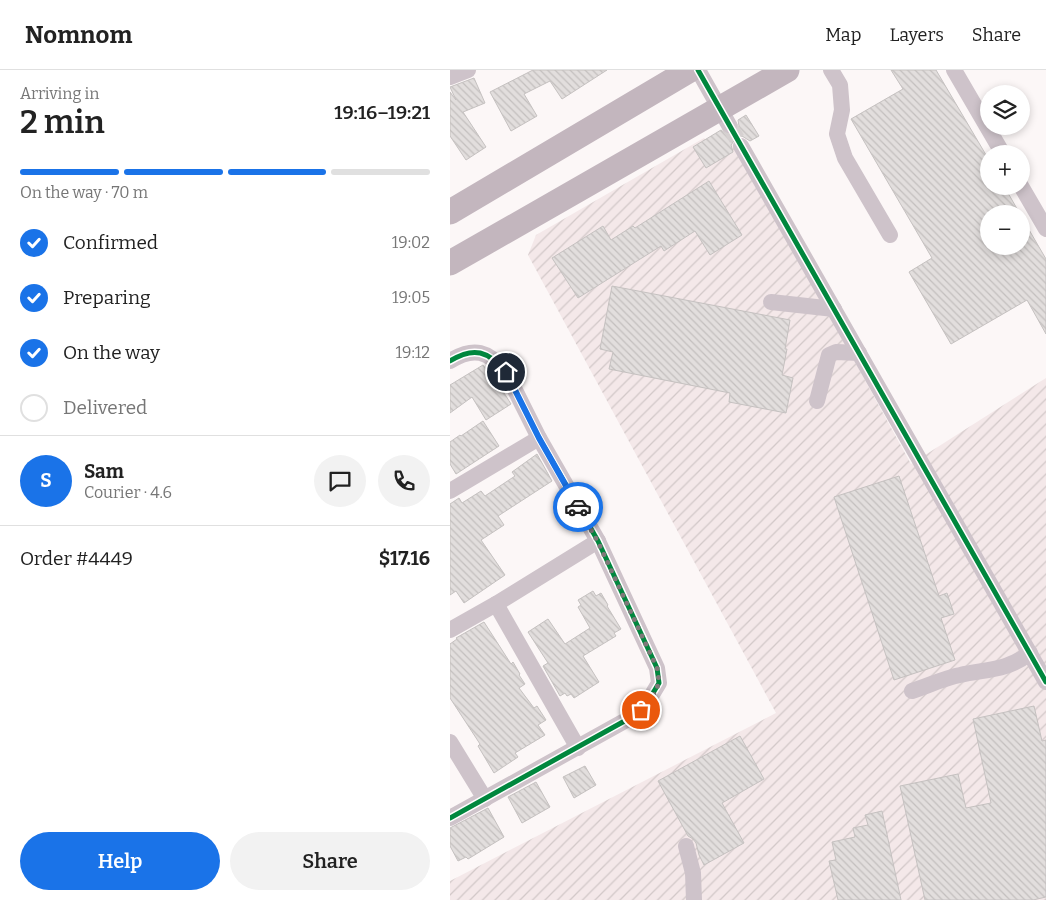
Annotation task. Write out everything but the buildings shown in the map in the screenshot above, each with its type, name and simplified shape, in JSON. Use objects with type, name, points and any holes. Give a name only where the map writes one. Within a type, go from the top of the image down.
[{"type":"highway","points":[[450,212],[690,70]]},
{"type":"highway","points":[[450,263],[724,117],[787,70]]},
{"type":"street","points":[[450,77],[468,70]]},
{"type":"street","points":[[698,70],[724,117]]},
{"type":"street","points":[[831,70],[840,86],[842,110],[837,134],[845,158],[890,235]]},
{"type":"street","points":[[954,70],[998,145]]},
{"type":"street","points":[[741,146],[1046,682]]},
{"type":"street","points":[[1026,195],[1046,229]]},
{"type":"street","points":[[770,302],[834,310]]},
{"type":"street","points":[[450,361],[463,353],[477,352],[488,356],[506,372],[539,438],[598,542],[657,668],[659,683],[657,690],[636,714],[450,818]]},
{"type":"street","points":[[817,401],[828,355],[836,352],[859,353]]},
{"type":"street","points":[[450,492],[539,438]]},
{"type":"street","points":[[450,630],[598,542]]},
{"type":"street","points":[[496,604],[578,748]]},
{"type":"street","points":[[912,692],[958,675],[995,670],[1012,665],[1030,653]]},
{"type":"street","points":[[450,742],[484,799]]},
{"type":"street","points":[[686,846],[693,873],[694,900]]},
{"type":"shaded area","points":[[704,138],[714,152],[733,140],[911,464],[1046,378],[1046,900],[450,900],[450,881],[776,713],[528,255],[536,235]]},
{"type":"tunnel","points":[[729,125],[741,146]]},
{"type":"cycle path","points":[[698,70],[1046,682]]},
{"type":"cycle path","points":[[450,361],[466,353],[480,353],[493,359],[506,372],[539,438],[598,541],[657,668],[659,683],[647,703],[630,718],[450,818]]},
{"type":"way so far","points":[[578,507],[598,542],[657,668],[659,683],[657,690],[641,710]]},
{"type":"route","points":[[506,372],[539,438],[578,507]]}]
